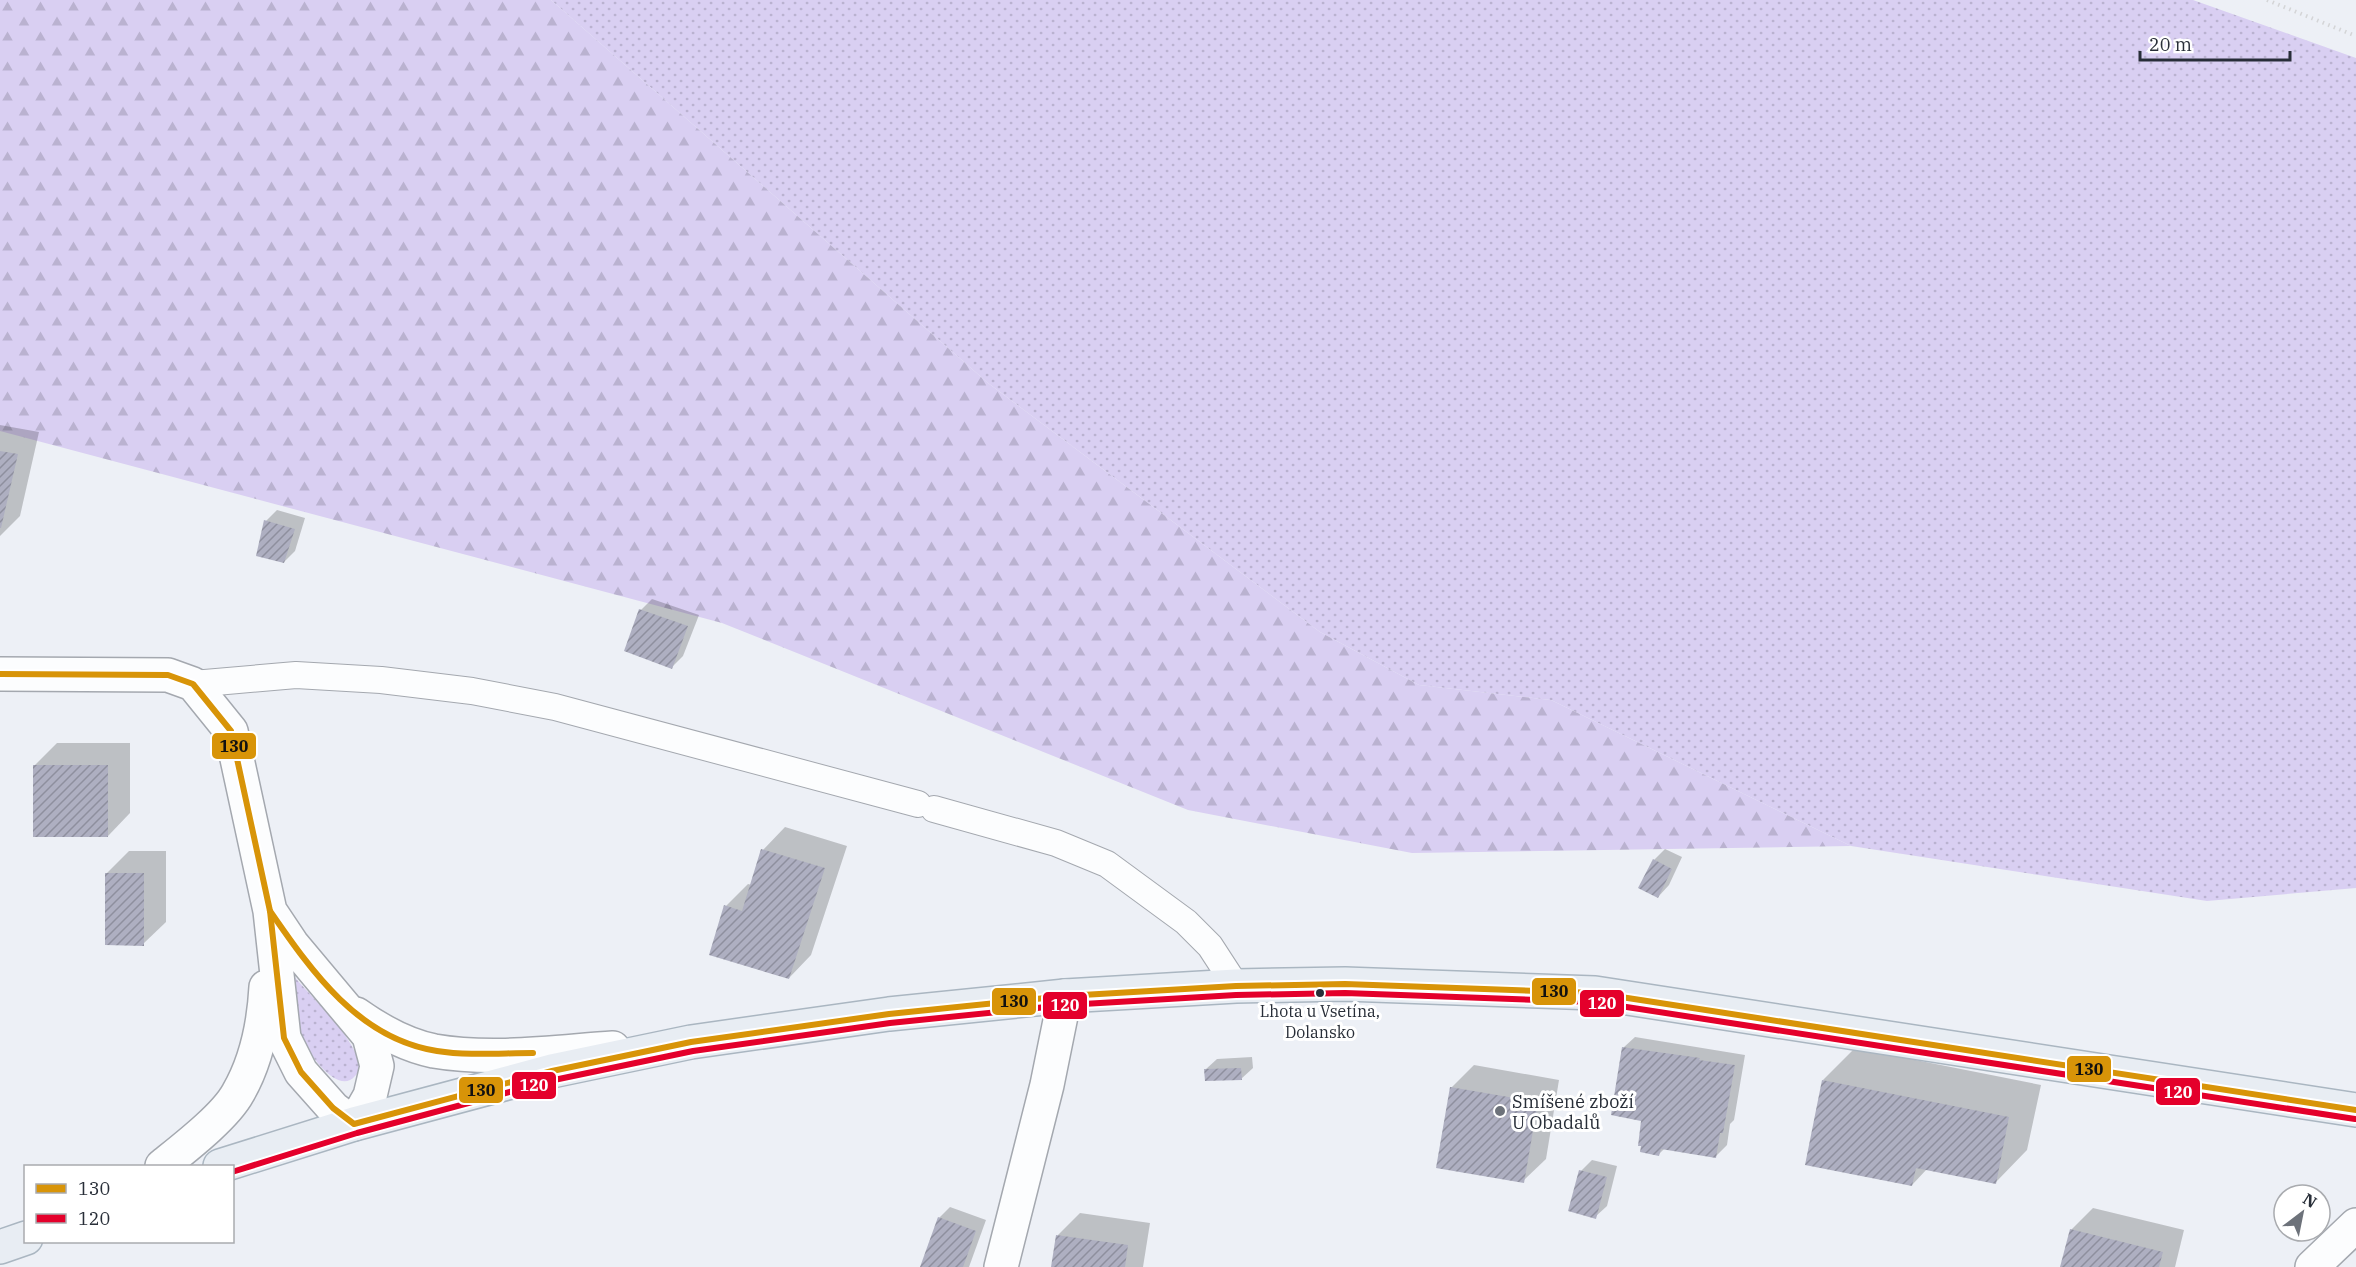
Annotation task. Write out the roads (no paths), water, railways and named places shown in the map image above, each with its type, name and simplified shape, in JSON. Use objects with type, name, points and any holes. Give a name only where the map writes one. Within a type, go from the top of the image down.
[{"type":"main road","points":[[226,1165],[354,1124],[552,1071],[692,1042],[889,1014],[1065,996],[1236,986],[1346,984],[1595,993],[2356,1110]]},
{"type":"main road","points":[[0,1248],[24,1239]]},
{"type":"street","points":[[0,674],[168,675],[193,684],[231,731],[270,911],[284,1038],[301,1072],[333,1108],[354,1124],[370,1096],[377,1066],[369,1036],[292,944],[270,911]]},
{"type":"street","points":[[164,1165],[186,1147],[237,1095],[249,1069],[257,1045],[266,997],[270,911]]},
{"type":"street","points":[[1001,1267],[1047,1085],[1065,996]]},
{"type":"street","points":[[349,1010],[386,1034],[435,1051],[477,1054],[545,1053],[692,1042]]},
{"type":"street","points":[[2312,1267],[2356,1225]]},
{"type":"lane","points":[[193,684],[296,675],[381,680],[472,692],[555,707],[1056,843],[1107,864],[1186,922],[1210,946],[1236,986]]},
{"type":"place","name":"Lhota u Vsetína, Dolansko","points":[[1320,993]]},
{"type":"place","name":"Smíšené zboží U Obadalů","points":[[1500,1111]]}]
